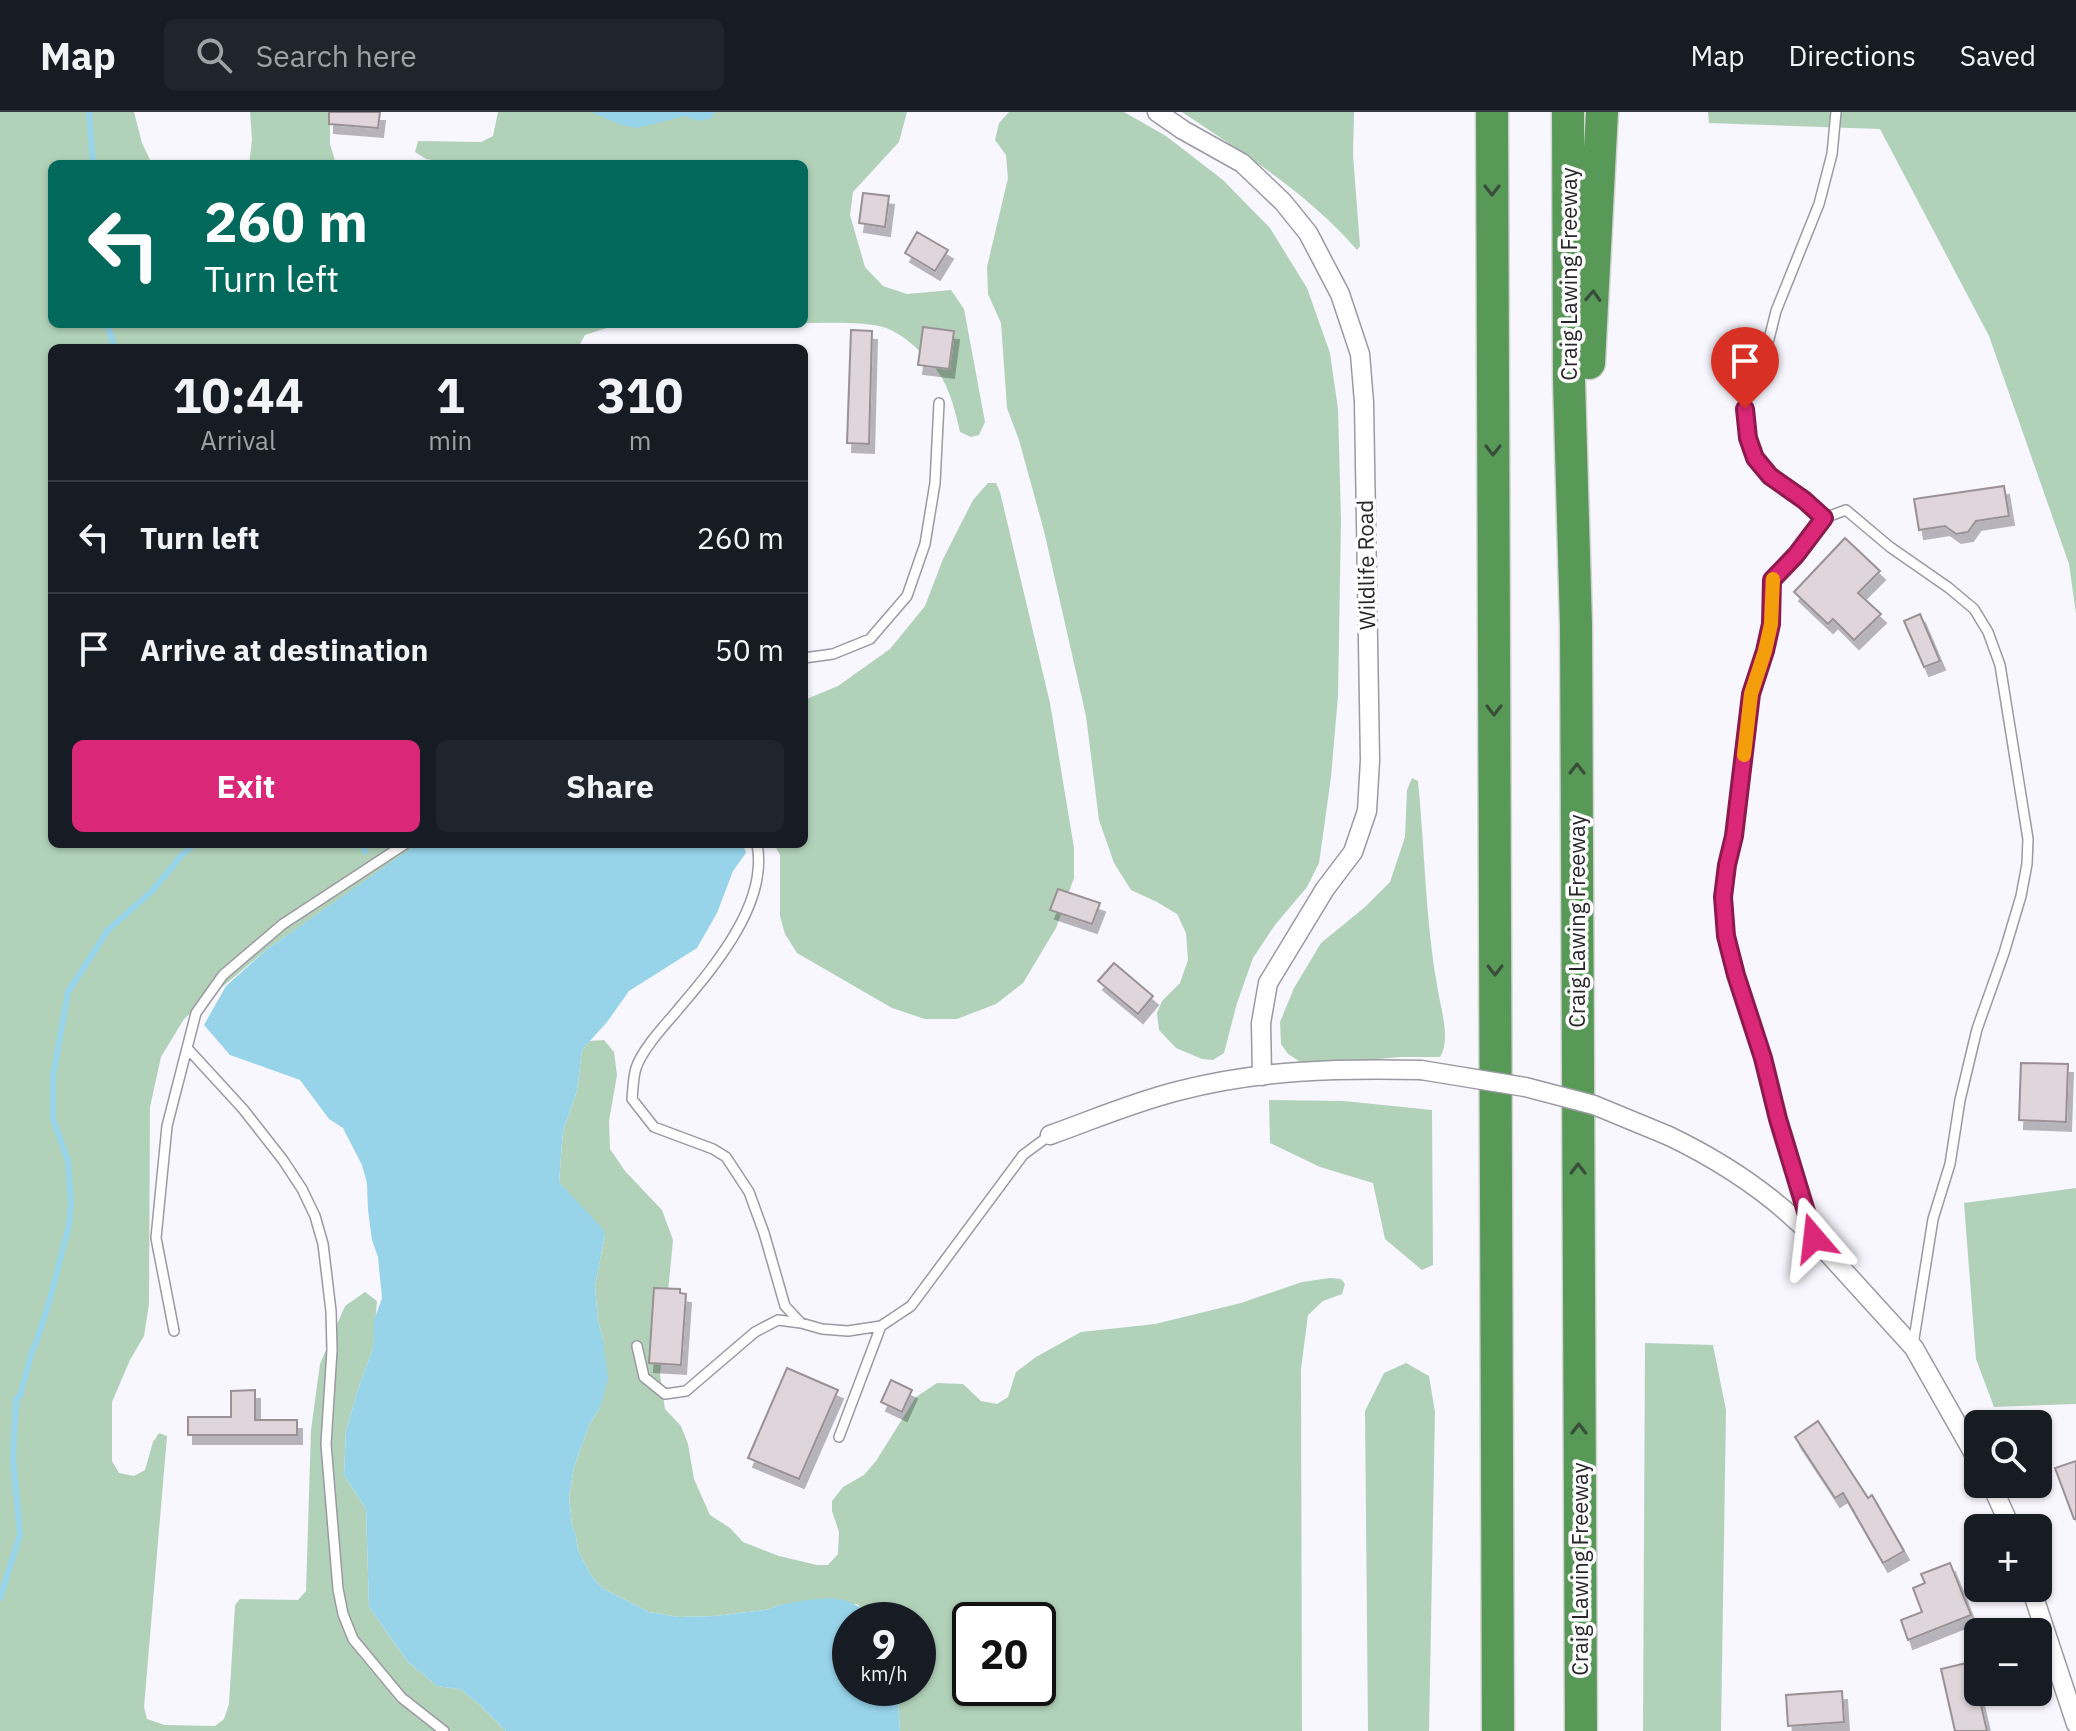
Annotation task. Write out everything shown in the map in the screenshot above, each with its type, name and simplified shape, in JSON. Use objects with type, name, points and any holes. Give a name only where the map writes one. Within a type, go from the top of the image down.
[{"type":"highway","points":[[1492,112],[1498,1731]]},
{"type":"highway","name":"Craig Lawing Freeway","points":[[1568,112],[1569,380],[1576,625],[1581,1731]]},
{"type":"highway","points":[[1576,625],[1602,112]]},
{"type":"street","name":"Wildlife Road","points":[[1157,112],[1242,163],[1283,202],[1308,233],[1340,294],[1360,354],[1364,402],[1370,760],[1367,811],[1353,852],[1325,889],[1268,983],[1261,1023],[1262,1076]]},
{"type":"street","points":[[1050,1135],[1177,1091],[1262,1076],[1364,1069],[1421,1070],[1525,1087],[1594,1105],[1707,1154],[1798,1221],[1913,1347],[1964,1436]]},
{"type":"street","points":[[2036,1602],[2076,1724]]},
{"type":"lane","points":[[1824,518],[1770,476],[1755,458],[1748,438],[1745,409],[1747,393],[1769,339],[1776,311],[1819,204],[1832,154],[1836,112]]},
{"type":"lane","points":[[808,657],[833,654],[870,639],[907,596],[925,544],[933,498],[939,403]]},
{"type":"lane","points":[[1814,1238],[1736,975],[1726,936],[1723,897],[1734,836],[1751,694],[1771,624],[1772,580],[1824,518],[1846,510],[1974,609],[1988,632],[2000,665],[2028,839],[2021,896],[1977,1029],[1950,1164],[1933,1219],[1913,1347]]},
{"type":"lane","points":[[174,1331],[156,1238],[167,1126],[196,1013],[223,975],[283,924],[399,848]]},
{"type":"lane","points":[[757,848],[753,896],[744,918],[710,973],[662,1029],[637,1066],[632,1099],[654,1127],[726,1157],[749,1192],[785,1306],[801,1323]]},
{"type":"lane","points":[[188,1049],[243,1109],[283,1160],[315,1216],[323,1244],[331,1311],[327,1455],[338,1589],[343,1614],[353,1639],[402,1698],[444,1731]]},
{"type":"lane","points":[[637,1346],[644,1377],[665,1394],[686,1391],[755,1332],[778,1320],[848,1331],[881,1326],[911,1306],[1023,1155],[1050,1135]]},
{"type":"lane","points":[[839,1437],[881,1326]]},
{"type":"green space","points":[[0,112],[134,112],[150,160],[48,160],[48,328],[607,328],[585,335],[580,344],[48,344],[48,848],[412,848],[266,950],[184,1019],[161,1057],[150,1107],[149,1304],[144,1336],[112,1402],[112,1461],[119,1473],[134,1476],[145,1470],[153,1442],[159,1433],[167,1436],[144,1707],[147,1719],[165,1725],[215,1726],[224,1719],[229,1704],[235,1605],[240,1599],[298,1600],[306,1591],[311,1430],[320,1364],[345,1306],[365,1292],[377,1301],[373,1348],[346,1431],[344,1475],[366,1509],[369,1607],[408,1662],[437,1686],[460,1689],[506,1731],[0,1731]]},
{"type":"green space","points":[[250,112],[330,112],[330,144],[335,160],[250,160]]},
{"type":"green space","points":[[498,112],[907,112],[899,142],[853,192],[850,215],[865,267],[883,286],[907,294],[951,290],[964,309],[985,422],[979,435],[971,437],[960,432],[951,397],[942,378],[925,356],[902,336],[868,324],[808,323],[808,160],[432,160],[415,152],[418,141],[481,142],[493,136]]},
{"type":"green space","points":[[1009,112],[1124,112],[1166,136],[1223,180],[1270,228],[1307,288],[1330,353],[1338,409],[1341,519],[1338,696],[1319,863],[1307,887],[1275,925],[1253,958],[1224,1053],[1213,1060],[1202,1059],[1176,1048],[1159,1030],[1157,1013],[1162,1001],[1180,983],[1188,960],[1186,933],[1177,914],[1131,890],[1114,863],[1099,820],[1086,716],[1044,531],[1007,408],[1001,323],[988,294],[987,267],[1008,178],[1006,155],[995,140],[999,123]]},
{"type":"green space","points":[[1182,112],[1354,112],[1353,155],[1360,246],[1357,250],[1297,193]]},
{"type":"green space","points":[[1708,112],[2076,112],[2076,614],[2069,564],[1989,336],[1880,129],[1709,123]]},
{"type":"green space","points":[[988,483],[996,483],[1050,703],[1074,848],[1074,878],[1056,928],[1023,983],[996,1004],[957,1019],[925,1019],[892,1008],[797,953],[785,934],[780,916],[780,855],[776,848],[808,848],[808,698],[838,686],[890,649],[925,606],[943,559],[973,500]]},
{"type":"green space","points":[[1412,778],[1418,781],[1430,938],[1444,1024],[1443,1050],[1440,1057],[1400,1057],[1312,1065],[1299,1061],[1288,1054],[1281,1044],[1280,1022],[1294,988],[1321,943],[1390,882],[1405,837],[1407,790]]},
{"type":"green space","points":[[604,1040],[614,1052],[617,1075],[609,1121],[610,1149],[625,1171],[662,1210],[673,1240],[660,1374],[665,1409],[681,1426],[688,1444],[694,1479],[710,1515],[730,1528],[743,1542],[779,1556],[828,1565],[838,1554],[839,1532],[832,1501],[843,1487],[864,1475],[916,1397],[937,1383],[963,1384],[981,1401],[997,1404],[1008,1397],[1016,1372],[1081,1332],[1155,1324],[1241,1303],[1302,1282],[1341,1279],[1345,1284],[1342,1294],[1323,1301],[1308,1315],[1301,1369],[1302,1731],[900,1731],[898,1706],[936,1706],[936,1602],[778,1605],[771,1609],[715,1616],[679,1617],[649,1612],[604,1589],[592,1577],[578,1550],[569,1497],[574,1467],[590,1423],[600,1408],[603,1339],[595,1286],[605,1235],[559,1182],[563,1131],[577,1091],[582,1050],[590,1041]]},
{"type":"green space","points":[[1269,1100],[1344,1101],[1432,1110],[1433,1265],[1422,1270],[1385,1239],[1373,1183],[1320,1167],[1270,1143]]},
{"type":"green space","points":[[2076,1188],[2076,1404],[1994,1407],[1976,1359],[1964,1203]]},
{"type":"green space","points":[[1645,1343],[1713,1345],[1726,1410],[1721,1731],[1643,1731]]},
{"type":"green space","points":[[1406,1363],[1429,1376],[1435,1412],[1429,1731],[1368,1731],[1365,1411],[1384,1373]]},
{"type":"water","points":[[591,112],[715,112],[712,118],[699,121],[685,116],[637,128],[621,125]]},
{"type":"water","points":[[411,848],[744,848],[746,853],[733,871],[717,913],[697,948],[629,991],[582,1050],[577,1091],[563,1131],[559,1182],[605,1235],[595,1286],[608,1378],[600,1408],[590,1423],[574,1467],[569,1497],[572,1525],[578,1550],[592,1577],[604,1589],[649,1612],[679,1617],[715,1616],[771,1609],[806,1600],[830,1598],[849,1602],[832,1602],[832,1706],[898,1706],[900,1731],[506,1731],[460,1689],[437,1686],[408,1662],[369,1607],[366,1509],[344,1475],[346,1431],[373,1348],[374,1320],[382,1298],[378,1257],[368,1210],[367,1183],[362,1165],[343,1128],[329,1119],[300,1080],[230,1055],[204,1025],[226,986],[266,950]]},
{"type":"building","points":[[329,112],[380,112],[378,128],[329,124]]},
{"type":"building","points":[[863,193],[889,196],[885,227],[859,223]]},
{"type":"building","points":[[917,232],[948,250],[935,271],[905,253]]},
{"type":"building","points":[[923,327],[954,331],[949,369],[918,365]]},
{"type":"building","points":[[851,330],[872,331],[869,444],[847,443]]},
{"type":"building","points":[[2004,486],[2009,516],[1976,521],[1968,532],[1956,534],[1945,526],[1919,530],[1914,499]]},
{"type":"building","points":[[1845,538],[1880,571],[1858,593],[1881,614],[1854,640],[1833,619],[1828,624],[1794,592]]},
{"type":"building","points":[[1920,614],[1940,661],[1924,667],[1904,621]]},
{"type":"building","points":[[1058,889],[1100,903],[1092,924],[1050,910]]},
{"type":"building","points":[[1114,963],[1153,996],[1138,1014],[1098,981]]},
{"type":"building","points":[[2021,1063],[2068,1064],[2066,1122],[2019,1120]]},
{"type":"building","points":[[654,1288],[680,1289],[680,1293],[686,1294],[681,1365],[649,1363]]},
{"type":"building","points":[[787,1368],[838,1390],[799,1479],[748,1458]]},
{"type":"building","points":[[891,1380],[912,1390],[902,1412],[881,1402]]},
{"type":"building","points":[[255,1390],[255,1420],[297,1420],[297,1435],[188,1435],[188,1417],[231,1417],[231,1391]]},
{"type":"building","points":[[1818,1421],[1868,1498],[1872,1495],[1904,1551],[1883,1563],[1843,1493],[1835,1498],[1795,1437]]},
{"type":"building","points":[[2076,1461],[2076,1519],[2074,1519],[2055,1468]]},
{"type":"building","points":[[1950,1563],[1971,1615],[1908,1640],[1901,1620],[1922,1612],[1913,1588],[1925,1583],[1921,1574]]},
{"type":"building","points":[[1964,1664],[1964,1706],[1981,1706],[1987,1731],[1955,1731],[1941,1669]]},
{"type":"building","points":[[1842,1691],[1844,1722],[1788,1726],[1786,1695]]},
{"type":"waterway","points":[[89,112],[93,160]]},
{"type":"waterway","points":[[108,328],[114,344]]},
{"type":"waterway","points":[[0,1598],[20,1535],[13,1458],[16,1399],[20,1396],[50,1299],[69,1225],[68,1161],[53,1119],[53,1076],[68,992],[108,930],[151,892],[190,848]]},
{"type":"waterway","points":[[364,848],[365,852]]},
{"type":"slow traffic","points":[[1744,755],[1751,694],[1771,624],[1773,579]]},
{"type":"route","points":[[1745,409],[1748,438],[1755,458],[1770,476],[1824,518],[1772,580],[1771,624],[1751,694],[1734,836],[1723,897],[1726,936],[1736,975],[1814,1238]]}]
